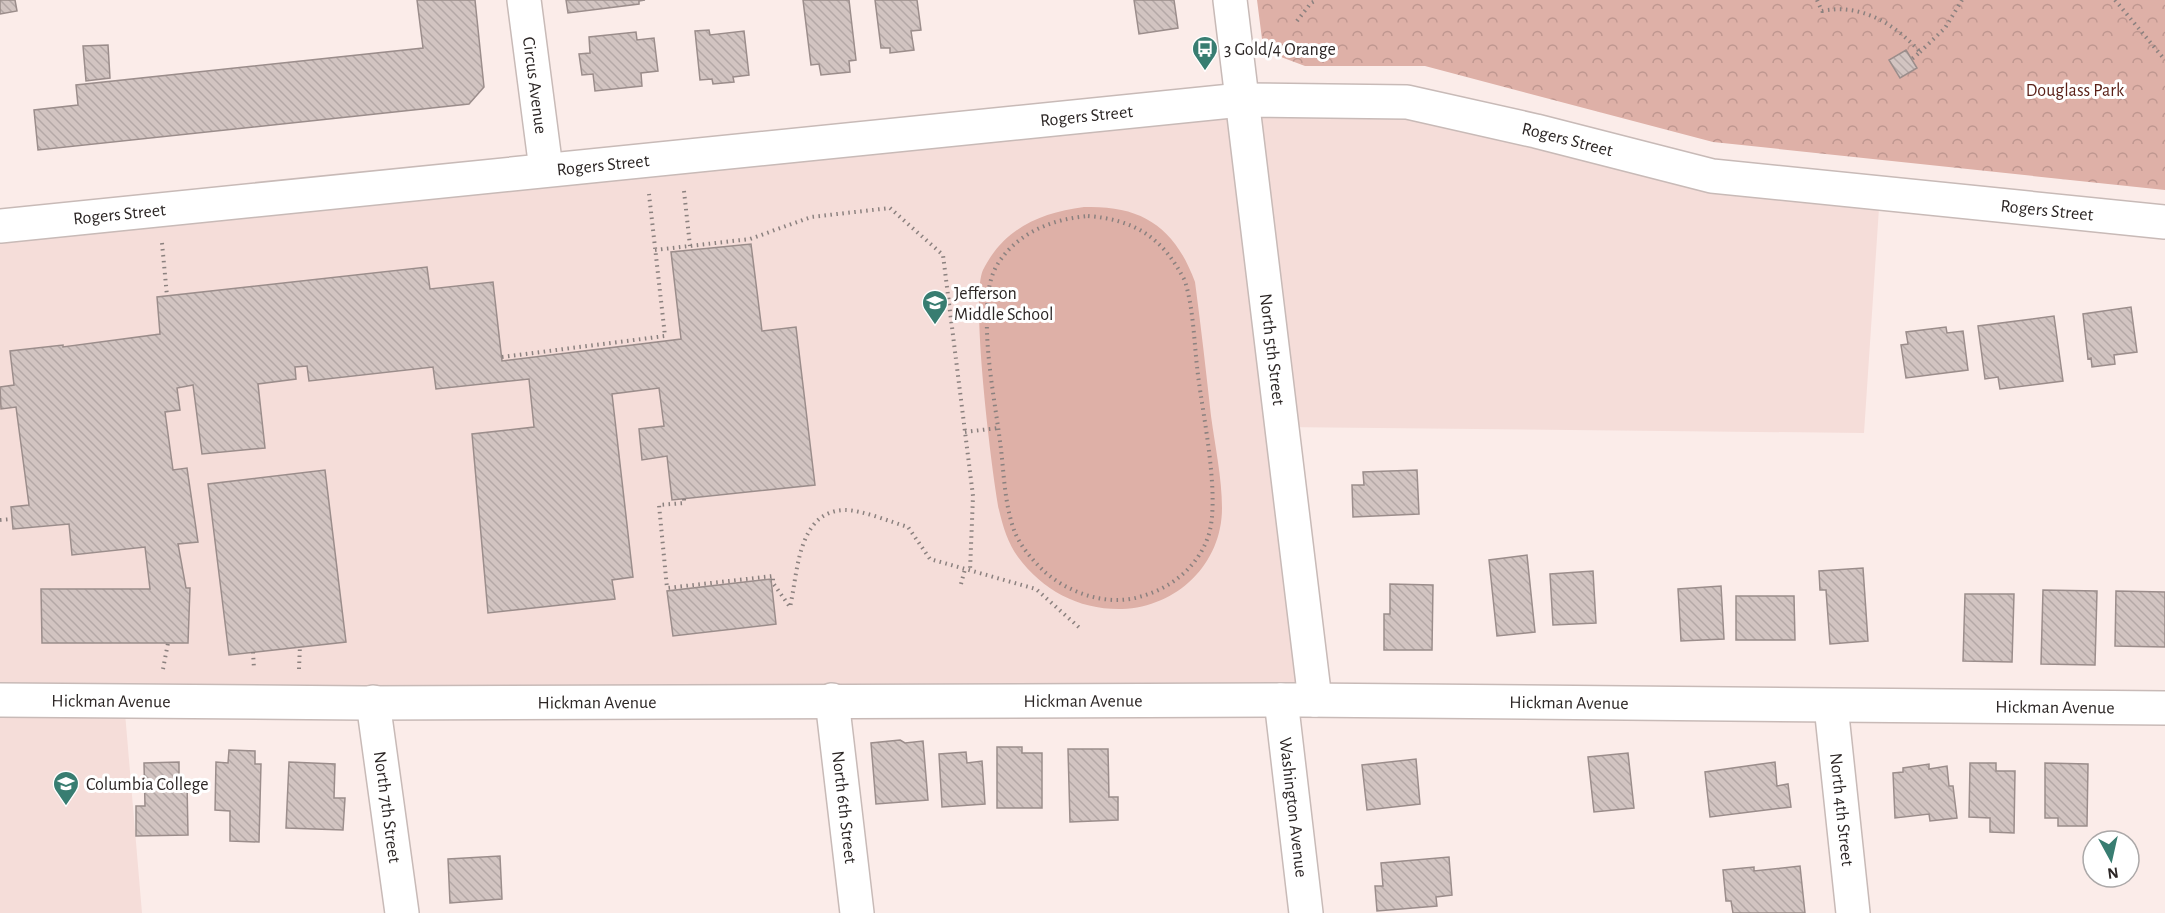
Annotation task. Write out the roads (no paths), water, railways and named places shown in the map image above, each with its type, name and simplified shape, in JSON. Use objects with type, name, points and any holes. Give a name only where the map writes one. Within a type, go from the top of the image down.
[{"type":"street","name":"Circus Avenue","points":[[524,0],[546,169]]},
{"type":"street","name":"North 5th Street","points":[[1230,0],[1315,700]]},
{"type":"street","name":"Rogers Street","points":[[0,226],[1241,100],[1407,102],[1536,130],[1712,176],[2165,222]]},
{"type":"street","name":"Hickman Avenue","points":[[0,700],[373,702],[1315,700],[2165,708]]},
{"type":"street","name":"North 6th Street","points":[[832,700],[857,913]]},
{"type":"street","name":"Washington Avenue","points":[[1281,700],[1306,913]]},
{"type":"street","name":"North 7th Street","points":[[373,702],[402,913]]},
{"type":"street","name":"North 4th Street","points":[[1831,706],[1853,913]]},
{"type":"place","name":"3 Gold/4 Orange","points":[[1205,72]]},
{"type":"place","name":"Jefferson Middle School","points":[[935,326]]},
{"type":"place","name":"Columbia College","points":[[66,807]]},
{"type":"park label","name":"Douglass Park","points":[[2075,90]]}]
